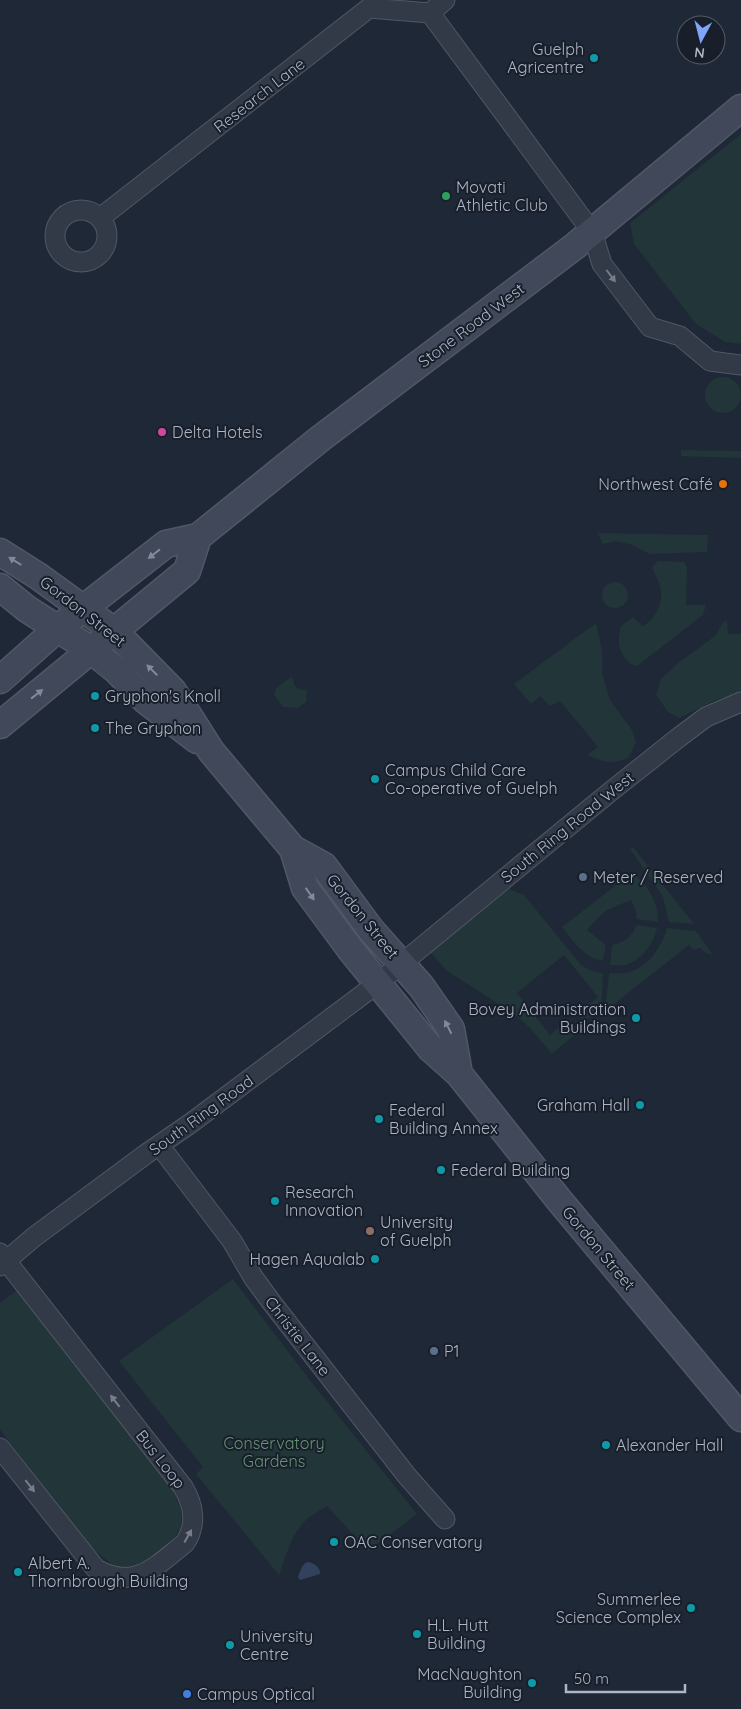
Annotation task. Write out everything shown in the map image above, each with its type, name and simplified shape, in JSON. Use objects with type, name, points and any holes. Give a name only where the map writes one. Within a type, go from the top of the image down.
[{"type":"main road","name":"Stone Road West","points":[[0,680],[58,629],[166,544],[198,537],[321,438],[592,232],[741,108]]},
{"type":"main road","points":[[0,725],[187,571],[198,537]]},
{"type":"main road","name":"Gordon Street","points":[[0,552],[38,576],[114,631],[173,691],[211,752],[293,848],[324,866],[372,931],[421,986],[451,1029],[459,1074]]},
{"type":"main road","name":"Gordon Street","points":[[0,587],[28,609],[91,650],[116,670],[145,700],[211,752]]},
{"type":"main road","name":"Gordon Street","points":[[293,848],[306,888],[350,949],[431,1049],[459,1074],[559,1200],[741,1418]]},
{"type":"street","points":[[445,0],[430,13],[592,232],[602,264],[650,327],[680,336],[710,361],[741,365]]},
{"type":"street","name":"Research Lane","points":[[100,218],[369,8],[430,13]]},
{"type":"street","name":"South Ring Road West","points":[[402,964],[602,798],[678,738],[706,717],[741,702]]},
{"type":"street","name":"South Ring Road","points":[[2,1260],[191,1123],[402,964]]},
{"type":"street","name":"Christie Lane","points":[[159,1145],[232,1241],[253,1277],[272,1303],[407,1476],[445,1519]]},
{"type":"street","name":"Bus Loop","points":[[0,1448],[96,1569],[104,1573],[120,1578],[129,1578],[146,1573],[189,1537],[194,1521],[193,1512],[183,1487],[2,1260]]},
{"type":"green space","points":[[741,134],[741,344],[725,342],[696,324],[634,244],[630,223]]},
{"type":"green space","points":[[723,377],[736,382],[741,395],[736,408],[723,413],[710,408],[705,395],[710,382]]},
{"type":"green space","points":[[681,450],[741,451],[741,458],[681,456]]},
{"type":"green space","points":[[597,533],[708,535],[707,552],[649,554],[633,545],[615,541],[603,544]]},
{"type":"green space","points":[[658,561],[684,562],[687,567],[686,605],[706,605],[703,615],[637,666],[628,661],[623,655],[619,644],[621,626],[633,617],[643,626],[651,620],[657,611],[661,601],[661,591],[652,567]]},
{"type":"green space","points":[[615,582],[624,586],[628,595],[624,604],[615,608],[606,604],[602,595],[606,586]]},
{"type":"green space","points":[[727,621],[728,634],[741,634],[741,692],[716,700],[679,718],[668,712],[656,695],[661,679],[678,663],[715,636],[723,622]]},
{"type":"green space","points":[[596,623],[602,650],[602,673],[610,700],[632,730],[636,742],[628,758],[612,762],[587,755],[598,747],[560,701],[550,706],[540,696],[531,704],[514,684]]},
{"type":"green space","points":[[291,677],[297,688],[307,690],[306,702],[298,708],[283,707],[274,695],[276,688]]},
{"type":"green space","points":[[633,847],[694,924],[669,922],[663,897],[630,849]]},
{"type":"green space","points":[[633,872],[651,894],[658,914],[658,922],[637,919],[631,900],[605,911],[587,930],[606,945],[603,961],[596,959],[584,952],[562,927]]},
{"type":"green space","points":[[509,889],[524,895],[581,965],[592,971],[603,973],[601,1009],[584,1021],[578,1013],[598,997],[564,955],[517,993],[550,1035],[569,1019],[579,1031],[552,1054],[516,1015],[447,971],[430,952]]},
{"type":"green space","points":[[636,925],[657,928],[650,945],[632,963],[610,965],[612,945],[627,939]]},
{"type":"green space","points":[[667,928],[696,931],[713,955],[706,953],[700,948],[693,950],[689,945],[605,1011],[609,973],[633,971],[647,962],[657,950]]},
{"type":"green space","name":"Conservatory Gardens","points":[[233,1279],[309,1379],[417,1514],[368,1551],[327,1506],[309,1517],[299,1528],[289,1547],[279,1575],[196,1474],[203,1467],[119,1361]]},
{"type":"green space","points":[[17,1290],[146,1454],[171,1488],[180,1505],[182,1517],[180,1529],[154,1557],[141,1564],[126,1567],[113,1565],[89,1546],[0,1430],[0,1303]]},
{"type":"water","points":[[307,1562],[316,1566],[320,1574],[300,1580],[298,1577],[302,1566]]},
{"type":"place","name":"Guelph Agricentre","points":[[594,58]]},
{"type":"place","name":"Movati Athletic Club","points":[[446,196]]},
{"type":"place","name":"Delta Hotels","points":[[162,432]]},
{"type":"place","name":"Northwest Café","points":[[723,484]]},
{"type":"place","name":"Gryphon's Knoll","points":[[95,696]]},
{"type":"place","name":"The Gryphon","points":[[95,728]]},
{"type":"place","name":"Campus Child Care Co-operative of Guelph","points":[[375,779]]},
{"type":"place","name":"Meter / Reserved","points":[[583,877]]},
{"type":"place","name":"Bovey Administration Buildings","points":[[636,1018]]},
{"type":"place","name":"Graham Hall","points":[[640,1105]]},
{"type":"place","name":"Federal Building Annex","points":[[379,1119]]},
{"type":"place","name":"Federal Building","points":[[441,1170]]},
{"type":"place","name":"Research Innovation","points":[[275,1201]]},
{"type":"place","name":"University of Guelph","points":[[370,1231]]},
{"type":"place","name":"Hagen Aqualab","points":[[375,1259]]},
{"type":"place","name":"P1","points":[[434,1351]]},
{"type":"place","name":"Alexander Hall","points":[[606,1445]]},
{"type":"place","name":"OAC Conservatory","points":[[334,1542]]},
{"type":"place","name":"Albert A. Thornbrough Building","points":[[18,1572]]},
{"type":"place","name":"Summerlee Science Complex","points":[[691,1608]]},
{"type":"place","name":"H.L. Hutt Building","points":[[417,1634]]},
{"type":"place","name":"University Centre","points":[[230,1645]]},
{"type":"place","name":"MacNaughton Building","points":[[532,1683]]},
{"type":"place","name":"Campus Optical","points":[[187,1694]]}]
